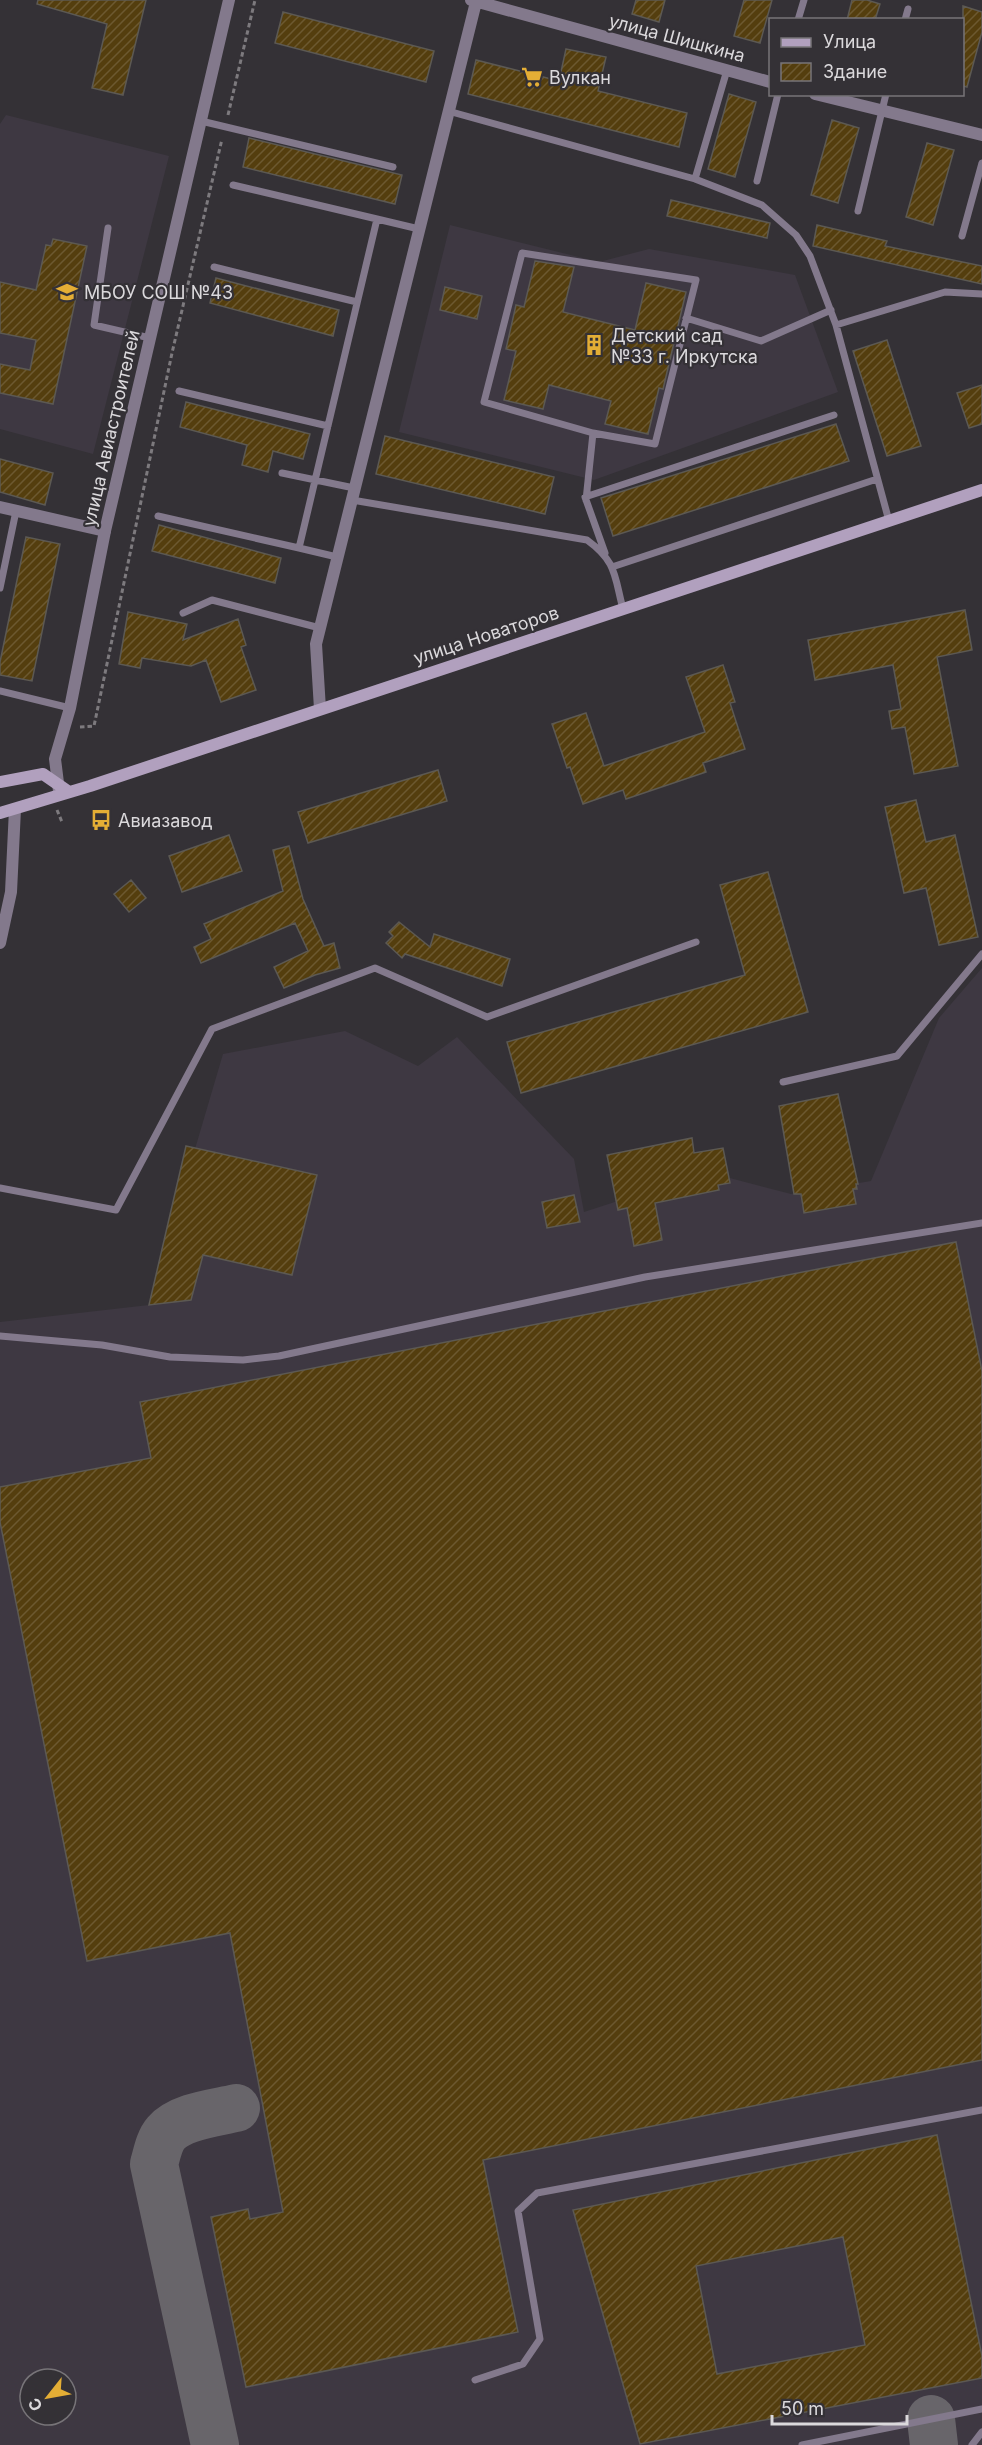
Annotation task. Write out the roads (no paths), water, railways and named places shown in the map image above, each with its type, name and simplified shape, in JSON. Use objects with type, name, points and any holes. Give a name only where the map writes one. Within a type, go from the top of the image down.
[{"type":"main road","name":"улица Новаторов","points":[[0,813],[982,490]]},
{"type":"main road","points":[[0,782],[43,774],[61,792]]},
{"type":"street","name":"улица Авиастроителей","points":[[61,792],[55,759],[70,708],[105,531],[229,0]]},
{"type":"street","name":"улица Шишкина","points":[[474,1],[769,81]]},
{"type":"street","points":[[320,709],[316,644],[474,1]]},
{"type":"street","points":[[823,96],[982,135]]},
{"type":"street","points":[[0,507],[105,531]]},
{"type":"street","points":[[0,943],[11,892],[15,809]]},
{"type":"lane","points":[[799,18],[804,0]]},
{"type":"lane","points":[[906,18],[908,9]]},
{"type":"lane","points":[[695,179],[727,70]]},
{"type":"lane","points":[[757,181],[778,96]]},
{"type":"lane","points":[[858,211],[886,96]]},
{"type":"lane","points":[[448,111],[695,179],[762,205],[796,235],[810,256],[836,325],[889,521]]},
{"type":"lane","points":[[201,121],[393,167]]},
{"type":"lane","points":[[962,236],[982,163]]},
{"type":"lane","points":[[233,185],[419,229]]},
{"type":"lane","points":[[299,548],[377,219]]},
{"type":"lane","points":[[108,228],[94,325],[150,338]]},
{"type":"lane","points":[[522,253],[696,280],[655,444],[593,433],[483,402],[522,253]]},
{"type":"lane","points":[[214,267],[357,302]]},
{"type":"lane","points":[[836,325],[945,292],[982,294]]},
{"type":"lane","points":[[686,318],[761,341],[831,310]]},
{"type":"lane","points":[[179,391],[328,426]]},
{"type":"lane","points":[[586,500],[585,497],[834,415]]},
{"type":"lane","points":[[593,433],[586,500],[612,567],[623,609]]},
{"type":"lane","points":[[282,473],[315,479],[353,494],[587,540],[605,553]]},
{"type":"lane","points":[[612,567],[878,479]]},
{"type":"lane","points":[[0,588],[16,511]]},
{"type":"lane","points":[[158,516],[338,557]]},
{"type":"lane","points":[[183,613],[212,600],[320,628]]},
{"type":"lane","points":[[0,691],[70,708]]},
{"type":"lane","points":[[0,1188],[116,1210],[212,1029],[375,968],[487,1017],[696,942]]},
{"type":"lane","points":[[783,1082],[897,1056],[982,954]]},
{"type":"lane","points":[[0,1336],[102,1345],[170,1357],[243,1360],[279,1356],[645,1277],[981,1224]]},
{"type":"lane","points":[[475,2380],[523,2364],[540,2339],[518,2211],[537,2193],[982,2110]]},
{"type":"lane","points":[[802,2445],[982,2409]]},
{"type":"lane","points":[[972,2445],[982,2432]]},
{"type":"place","name":"Вулкан","points":[[532,77]]},
{"type":"place","name":"МБОУ СОШ №43","points":[[67,292]]},
{"type":"place","name":"Детский сад №33 г. Иркутска","points":[[594,345]]},
{"type":"place","name":"Авиазавод","points":[[101,820]]}]
